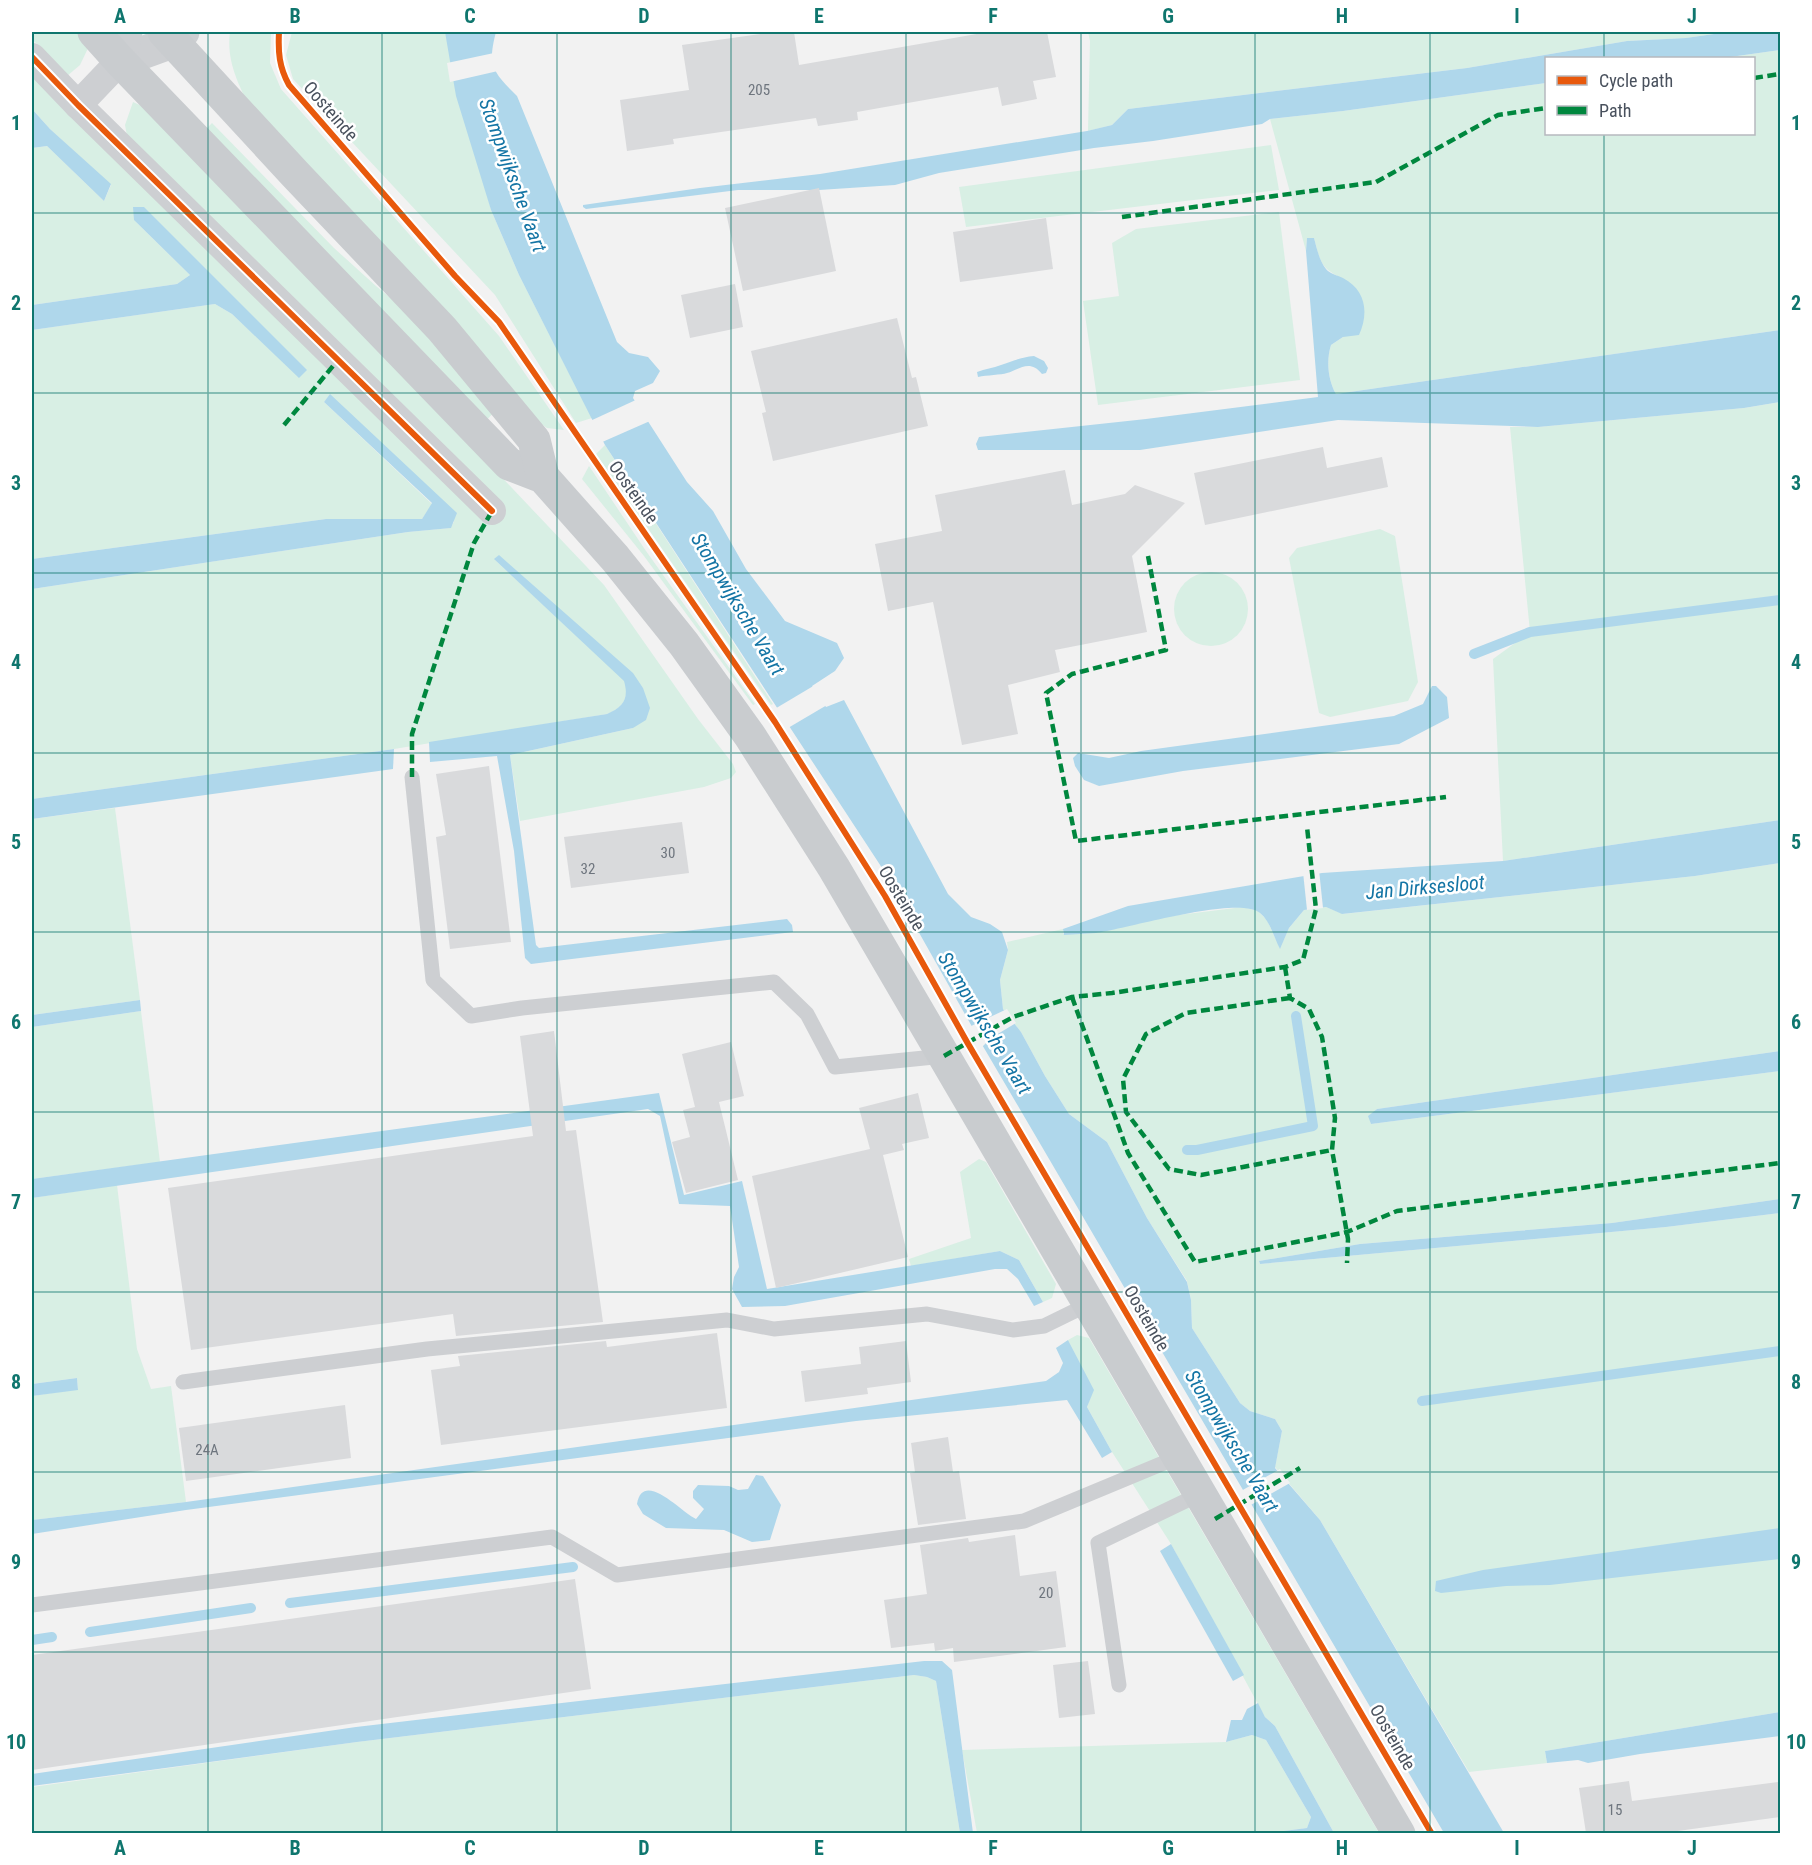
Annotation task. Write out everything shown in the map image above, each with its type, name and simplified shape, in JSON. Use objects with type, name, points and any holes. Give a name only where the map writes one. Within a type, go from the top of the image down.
[{"type":"main road","points":[[94,32],[123,46],[509,464],[543,477],[615,558],[684,644],[750,736],[834,868],[1399,1833]]},
{"type":"main road","points":[[174,35],[295,174],[442,329],[534,440],[543,477]]},
{"type":"street","points":[[78,105],[123,46],[174,35]]},
{"type":"street","points":[[32,57],[78,105],[492,511]]},
{"type":"lane","points":[[412,777],[433,980],[471,1016],[522,1008],[774,982],[807,1014],[835,1067],[944,1056]]},
{"type":"lane","points":[[183,1382],[427,1349],[727,1320],[774,1329],[927,1314],[1013,1330],[1044,1326],[1089,1304]]},
{"type":"lane","points":[[32,1605],[552,1537],[617,1575],[1024,1521],[1178,1457]]},
{"type":"lane","points":[[1119,1685],[1098,1543],[1200,1494]]},
{"type":"green space","points":[[32,32],[79,32],[90,44],[80,65],[67,76],[32,39]]},
{"type":"green space","points":[[230,32],[271,32],[270,63],[281,89],[499,336],[564,430],[547,428],[534,419],[252,112],[238,83],[232,63]]},
{"type":"green space","points":[[292,32],[445,32],[491,210],[519,275],[592,418],[576,423],[495,295],[293,79],[286,55]]},
{"type":"green space","points":[[1088,32],[1728,32],[1686,38],[1627,41],[1467,68],[1128,109],[1112,125],[1088,131],[1090,41]]},
{"type":"green space","points":[[1780,50],[1780,330],[1336,394],[1328,364],[1331,345],[1343,337],[1344,279],[1330,272],[1323,264],[1314,238],[1307,238],[1306,251],[1270,119],[1545,83],[1545,135],[1755,135],[1755,57],[1730,57]]},
{"type":"green space","points":[[32,74],[493,523],[506,512],[129,147],[125,125],[133,102],[155,112],[604,585],[698,719],[733,764],[736,772],[731,778],[704,787],[520,821],[510,755],[633,728],[643,688],[494,559],[625,681],[626,697],[618,708],[607,714],[394,749],[32,799],[32,589],[408,532],[450,528],[454,522],[330,395],[324,402],[432,504],[422,519],[326,519],[32,559],[32,330],[215,304],[232,314],[299,377],[306,370],[134,220],[190,275],[177,284],[32,305],[32,148],[47,146],[104,201],[111,185],[50,129],[32,109]]},
{"type":"green space","points":[[212,123],[334,248],[432,333],[496,410],[483,424],[205,130]]},
{"type":"green space","points":[[1271,145],[1279,190],[966,227],[959,187]]},
{"type":"green space","points":[[1279,212],[1300,380],[1098,405],[1083,301],[1119,296],[1112,243],[1136,229]]},
{"type":"green space","points":[[1780,402],[1780,820],[1503,861],[1493,659],[1530,632],[1510,427],[1538,427],[1744,408]]},
{"type":"green space","points":[[605,445],[773,704],[771,705],[596,454]]},
{"type":"green space","points":[[589,466],[646,551],[755,704],[753,705],[644,556],[582,479]]},
{"type":"green space","points":[[1380,529],[1395,536],[1418,682],[1408,701],[1330,717],[1319,713],[1289,558],[1297,548]]},
{"type":"green space","points":[[1211,572],[1225,575],[1237,583],[1245,595],[1248,609],[1245,623],[1237,635],[1225,643],[1211,646],[1197,643],[1185,635],[1177,623],[1174,609],[1177,595],[1185,583],[1197,575]]},
{"type":"green space","points":[[115,808],[140,1000],[32,1015],[32,819]]},
{"type":"green space","points":[[1780,863],[1780,1051],[1377,1109],[1369,1116],[1371,1124],[1780,1071],[1780,1199],[1612,1223],[1360,1244],[1259,1261],[1260,1264],[1666,1227],[1780,1213],[1780,1712],[1545,1751],[1547,1763],[1469,1772],[1320,1520],[1275,1467],[1282,1431],[1275,1419],[1250,1411],[1240,1403],[1192,1328],[1191,1300],[1187,1281],[1147,1218],[1107,1142],[1069,1114],[1021,1032],[1003,1009],[1000,980],[1008,950],[1007,942],[1063,929],[1063,934],[1170,916],[1243,907],[1258,911],[1267,920],[1280,948],[1289,928],[1304,910],[1326,907],[1343,914],[1695,876]]},
{"type":"green space","points":[[141,1011],[160,1162],[32,1179],[32,1027]]},
{"type":"green space","points":[[979,1159],[986,1162],[1056,1284],[1052,1298],[1043,1302],[1019,1260],[1000,1251],[911,1266],[909,1259],[971,1238],[960,1172]]},
{"type":"green space","points":[[117,1185],[137,1349],[151,1389],[171,1386],[186,1502],[32,1520],[32,1396],[78,1389],[77,1378],[32,1384],[32,1198]]},
{"type":"green space","points":[[1077,1335],[1089,1338],[1379,1833],[1334,1833],[1275,1726],[1265,1717],[1171,1544],[1112,1452],[1087,1407],[1093,1390],[1068,1340]]},
{"type":"green space","points":[[914,1675],[936,1681],[960,1833],[32,1833],[32,1787],[357,1742]]},
{"type":"green space","points":[[1252,1735],[1266,1740],[1311,1817],[1307,1828],[1268,1833],[977,1833],[962,1750],[1226,1742]]},
{"type":"water","name":"Stompwijksche Vaart","points":[[445,32],[496,32],[492,53],[494,68],[502,81],[517,96],[617,342],[629,353],[648,357],[660,371],[653,383],[635,391],[633,398],[687,482],[713,511],[746,569],[785,621],[837,643],[844,658],[835,671],[812,686],[826,707],[844,700],[948,894],[971,917],[990,924],[1002,932],[1008,950],[1000,980],[1003,1009],[1021,1032],[1069,1114],[1107,1142],[1147,1218],[1187,1282],[1191,1300],[1192,1328],[1240,1403],[1250,1411],[1275,1419],[1282,1431],[1275,1468],[1320,1520],[1504,1833],[1444,1833],[984,1048],[886,874],[605,445],[519,275],[491,210],[456,96]]},
{"type":"water","points":[[1728,32],[1780,32],[1780,50],[1730,57],[1545,57],[1545,83],[1270,119],[1262,124],[939,173],[895,185],[819,190],[738,190],[586,209],[583,207],[583,205],[700,188],[820,174],[1087,131],[1112,125],[1128,109],[1467,68],[1627,41],[1686,38]]},
{"type":"water","points":[[32,109],[50,129],[111,184],[104,201],[47,146],[32,148]]},
{"type":"water","points":[[133,207],[144,207],[307,370],[299,378],[232,314],[215,304],[32,330],[32,305],[177,284],[190,275],[134,220]]},
{"type":"water","points":[[1307,238],[1314,238],[1326,269],[1351,283],[1357,289],[1363,303],[1364,318],[1359,335],[1343,337],[1331,345],[1329,370],[1336,394],[1780,330],[1780,402],[1744,408],[1538,427],[1338,420],[1140,450],[978,450],[976,444],[979,437],[1318,397],[1306,251]]},
{"type":"water","points":[[1034,356],[1044,361],[1048,368],[1046,373],[1042,374],[1038,369],[1029,366],[1004,374],[978,377],[977,372]]},
{"type":"water","points":[[330,394],[457,513],[451,528],[408,532],[32,589],[32,559],[326,519],[422,519],[432,503],[324,402]]},
{"type":"water","points":[[499,555],[633,673],[643,688],[650,708],[646,720],[633,728],[510,755],[536,945],[539,948],[787,919],[792,925],[793,932],[531,964],[525,958],[514,851],[497,756],[430,762],[429,742],[607,714],[621,705],[626,692],[624,681],[494,559]]},
{"type":"water","points":[[1432,686],[1436,686],[1447,697],[1449,718],[1399,744],[1183,771],[1099,786],[1084,780],[1073,758],[1078,753],[1109,758],[1141,751],[1394,716],[1423,704]]},
{"type":"water","points":[[394,749],[393,769],[32,819],[32,799]]},
{"type":"water","name":"Jan Dirksesloot","points":[[1780,820],[1780,863],[1695,876],[1342,914],[1326,907],[1304,910],[1289,928],[1280,949],[1263,916],[1248,909],[1206,910],[1096,933],[1064,935],[1063,929],[1128,906],[1322,873],[1503,861]]},
{"type":"water","points":[[140,1000],[141,1011],[32,1027],[32,1015]]},
{"type":"water","points":[[1780,1051],[1780,1071],[1371,1124],[1368,1116],[1377,1109]]},
{"type":"water","points":[[659,1093],[684,1195],[742,1181],[767,1289],[1000,1251],[1019,1260],[1043,1302],[1034,1306],[1018,1279],[1007,1269],[995,1269],[785,1306],[742,1307],[732,1289],[739,1267],[730,1206],[679,1204],[660,1116],[648,1109],[32,1198],[32,1179]]},
{"type":"water","points":[[1780,1199],[1780,1213],[1666,1227],[1260,1264],[1259,1261],[1360,1244],[1612,1223]]},
{"type":"water","points":[[1068,1340],[1094,1390],[1087,1407],[1112,1452],[1102,1458],[1067,1400],[856,1421],[186,1510],[32,1534],[32,1520],[186,1502],[1046,1381],[1059,1372],[1063,1363],[1056,1348]]},
{"type":"water","points":[[77,1378],[78,1390],[32,1396],[32,1384]]},
{"type":"water","points":[[756,1475],[763,1476],[781,1505],[770,1540],[752,1542],[724,1530],[666,1528],[643,1514],[637,1504],[641,1494],[647,1491],[655,1492],[696,1519],[704,1509],[693,1498],[693,1491],[698,1485],[748,1489]]},
{"type":"water","points":[[1780,1528],[1780,1559],[1550,1585],[1506,1586],[1441,1593],[1435,1591],[1436,1581],[1483,1570]]},
{"type":"water","points":[[1171,1544],[1244,1675],[1233,1681],[1160,1551]]},
{"type":"water","points":[[924,1661],[942,1661],[952,1670],[973,1833],[960,1833],[936,1681],[914,1675],[357,1742],[32,1786],[32,1774],[356,1727]]},
{"type":"water","points":[[1258,1703],[1265,1717],[1275,1726],[1334,1833],[1268,1833],[1307,1828],[1311,1817],[1266,1740],[1252,1735],[1226,1742],[1231,1720],[1242,1720],[1247,1709]]},
{"type":"water","points":[[1780,1712],[1780,1736],[1588,1763],[1578,1760],[1547,1763],[1545,1751]]},
{"type":"pier","points":[[494,53],[498,71],[450,82],[447,63]]},
{"type":"pier","points":[[638,399],[650,421],[600,443],[590,421]]},
{"type":"pier","points":[[815,685],[827,705],[788,728],[773,710]]},
{"type":"pier","points":[[1319,870],[1323,908],[1307,910],[1303,872]]},
{"type":"pier","points":[[1007,1009],[1016,1023],[991,1038],[981,1048],[969,1027]]},
{"type":"pier","points":[[1280,1469],[1290,1483],[1249,1506],[1241,1491]]},
{"type":"building","points":[[775,32],[794,32],[799,65],[988,32],[1047,32],[1056,77],[1033,81],[1037,99],[1002,106],[998,87],[857,112],[858,120],[818,126],[816,118],[673,139],[674,144],[627,151],[620,100],[689,90],[682,45]]},
{"type":"building","points":[[819,188],[836,271],[743,291],[725,208]]},
{"type":"building","points":[[1046,218],[1053,269],[960,282],[953,232]]},
{"type":"building","points":[[735,284],[743,327],[690,338],[681,295]]},
{"type":"building","points":[[897,318],[912,378],[916,377],[928,426],[773,461],[762,413],[766,412],[751,351]]},
{"type":"building","points":[[1323,447],[1327,468],[1382,457],[1388,487],[1205,525],[1194,473]]},
{"type":"building","points":[[1065,470],[1072,505],[1125,494],[1135,485],[1185,503],[1132,556],[1147,632],[1055,650],[1060,672],[1008,685],[1018,734],[962,745],[933,602],[888,611],[875,544],[942,531],[935,495]]},
{"type":"building","points":[[489,766],[511,942],[450,949],[436,837],[446,835],[436,774]]},
{"type":"building","points":[[682,822],[689,873],[571,888],[564,837]]},
{"type":"building","points":[[554,1031],[566,1131],[576,1130],[603,1322],[456,1336],[453,1314],[191,1350],[168,1188],[533,1136],[520,1036]]},
{"type":"building","points":[[731,1042],[744,1096],[719,1102],[738,1180],[686,1193],[672,1142],[690,1137],[683,1110],[695,1107],[682,1054]]},
{"type":"building","points":[[918,1093],[929,1138],[902,1144],[904,1150],[883,1155],[908,1257],[776,1288],[752,1176],[870,1149],[859,1108]]},
{"type":"building","points":[[717,1333],[727,1408],[441,1445],[431,1370],[460,1366],[458,1356],[606,1341],[607,1347]]},
{"type":"building","points":[[906,1341],[911,1382],[867,1388],[868,1394],[805,1402],[801,1371],[861,1364],[859,1347]]},
{"type":"building","points":[[345,1405],[351,1458],[186,1481],[179,1428]]},
{"type":"building","points":[[948,1437],[953,1472],[959,1471],[966,1519],[918,1525],[910,1473],[915,1472],[911,1443]]},
{"type":"building","points":[[1015,1535],[1020,1576],[1056,1571],[1066,1647],[954,1662],[953,1648],[935,1651],[934,1643],[891,1648],[884,1600],[927,1594],[920,1545],[968,1538],[969,1542]]},
{"type":"building","points":[[575,1579],[591,1689],[32,1770],[32,1655]]},
{"type":"building","points":[[1088,1661],[1095,1714],[1059,1718],[1053,1665]]},
{"type":"building","points":[[1629,1781],[1632,1801],[1778,1782],[1780,1817],[1663,1833],[1586,1833],[1579,1788]]},
{"type":"waterway","points":[[1474,654],[1530,632],[1780,600]]},
{"type":"waterway","points":[[1187,1150],[1197,1150],[1313,1126],[1296,1016]]},
{"type":"waterway","points":[[1422,1401],[1780,1351]]},
{"type":"waterway","points":[[290,1603],[573,1567]]},
{"type":"waterway","points":[[90,1632],[251,1608]]},
{"type":"waterway","points":[[32,1640],[52,1637]]},
{"type":"marked path","points":[[1755,78],[1780,74]]},
{"type":"marked path","points":[[1122,217],[1376,182],[1498,115],[1545,108]]},
{"type":"marked path","points":[[284,425],[338,360]]},
{"type":"marked path","points":[[412,777],[412,734],[474,543],[492,511]]},
{"type":"marked path","points":[[1148,556],[1166,650],[1072,674],[1046,693],[1076,841],[1446,797]]},
{"type":"marked path","points":[[944,1056],[1013,1017],[1072,997],[1285,967],[1303,960],[1316,909],[1307,827]]},
{"type":"marked path","points":[[1285,967],[1290,998],[1309,1009],[1322,1037],[1335,1118],[1332,1150],[1348,1239],[1347,1263]]},
{"type":"marked path","points":[[1072,997],[1128,1153],[1195,1262],[1347,1232],[1397,1211],[1780,1163]]},
{"type":"marked path","points":[[1290,998],[1186,1013],[1146,1034],[1123,1079],[1126,1112],[1169,1169],[1201,1175],[1332,1150]]},
{"type":"marked path","points":[[1215,1519],[1300,1468]]},
{"type":"cycle path","name":"Oosteinde","points":[[279,32],[280,59],[289,85],[455,276],[499,322],[775,722],[885,896],[967,1042],[1432,1834]]},
{"type":"cycle path","points":[[32,57],[78,105],[492,511]]}]
